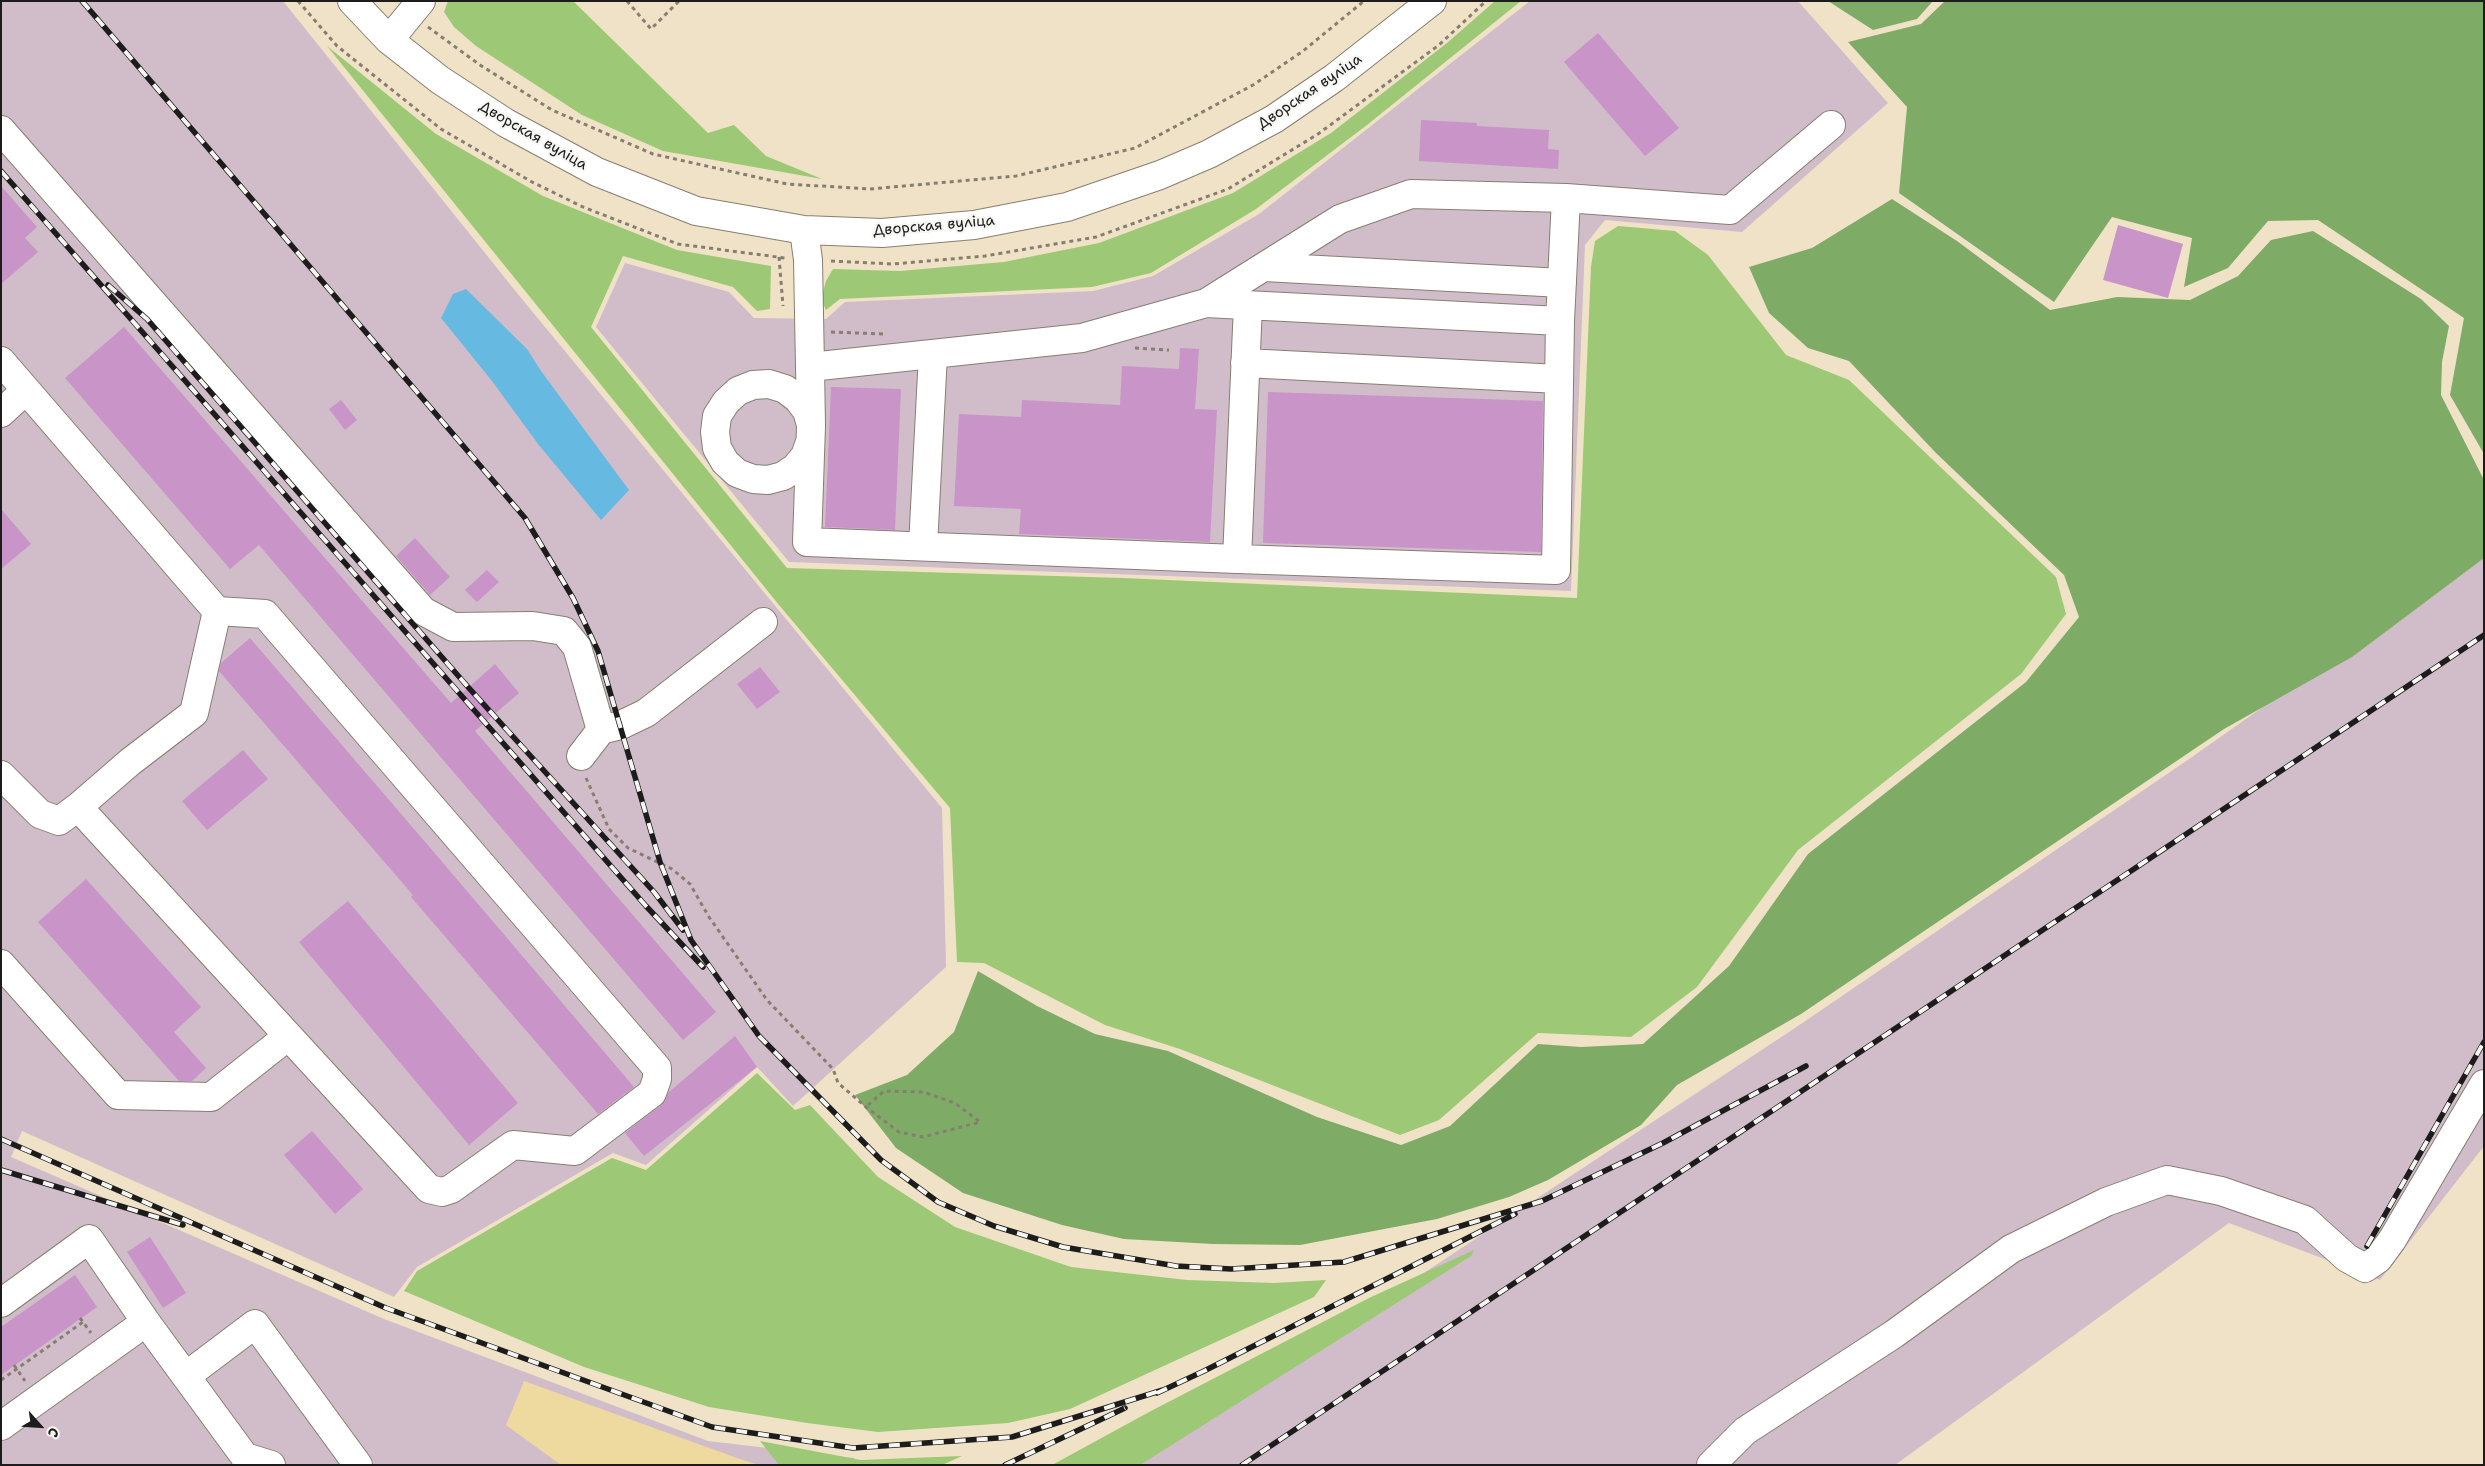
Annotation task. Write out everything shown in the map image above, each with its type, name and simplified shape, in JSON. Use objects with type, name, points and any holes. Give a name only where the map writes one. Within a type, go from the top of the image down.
[{"type":"street","name":"Дворская вуліца","points":[[352,1],[389,40],[440,80],[506,123],[597,172],[696,211],[804,230],[882,233],[974,225],[1067,207],[1160,175],[1209,154],[1274,119],[1334,78],[1432,1]]},
{"type":"street","points":[[389,40],[416,7]]},
{"type":"street","points":[[785,389],[810,367],[1082,338],[1206,303],[1340,219],[1411,194],[1566,198],[1730,210],[1831,125]]},
{"type":"street","points":[[1,130],[423,611],[453,627],[533,626],[564,631],[577,647],[601,730]]},
{"type":"street","points":[[804,230],[808,260],[811,434],[807,542],[1556,570],[1560,321],[1566,198]]},
{"type":"street","points":[[1264,267],[1562,283]]},
{"type":"street","points":[[1206,303],[1560,321]]},
{"type":"street","points":[[1237,559],[1248,305]]},
{"type":"street","points":[[923,546],[933,354]]},
{"type":"street","points":[[1,361],[217,611],[265,614],[657,1068],[657,1079],[652,1093],[575,1151],[513,1145],[452,1189],[442,1192],[429,1189],[287,1037],[78,807]]},
{"type":"street","points":[[1245,363],[1559,379]]},
{"type":"street","points":[[769,384],[785,389],[798,399],[806,411],[811,434],[805,456],[795,468],[782,476],[768,480],[752,479],[737,473],[725,462],[718,448],[715,432],[718,416],[726,402],[738,391],[753,385],[769,384]]},
{"type":"street","points":[[1,413],[26,390]]},
{"type":"street","points":[[1,775],[40,814],[59,821],[78,807],[130,762],[194,713],[217,611]]},
{"type":"street","points":[[581,756],[601,730],[621,725],[646,713],[763,622]]},
{"type":"street","points":[[1,964],[118,1095],[211,1097],[287,1037]]},
{"type":"street","points":[[1711,1465],[1745,1431],[1894,1334],[2011,1249],[2106,1202],[2167,1180],[2221,1191],[2305,1220],[2347,1258],[2365,1268],[2378,1259],[2392,1240],[2484,1084]]},
{"type":"street","points":[[1,1303],[89,1239],[146,1322],[245,1457],[271,1465]]},
{"type":"street","points":[[1,1426],[146,1322]]},
{"type":"street","points":[[186,1376],[255,1324],[358,1465]]},
{"type":"path","points":[[298,1],[337,46],[441,128],[532,182],[583,207],[678,244],[779,258],[893,264],[985,256],[1096,237],[1228,189],[1325,128],[1439,44],[1486,1]]},
{"type":"path","points":[[627,1],[651,29],[679,1]]},
{"type":"path","points":[[416,7],[480,65],[552,110],[653,154],[787,184],[870,189],[1016,176],[1135,148],[1253,85],[1303,50],[1364,1]]},
{"type":"path","points":[[779,258],[783,306]]},
{"type":"path","points":[[809,331],[892,334]]},
{"type":"path","points":[[581,756],[586,777],[609,830],[628,848],[672,869],[690,884],[709,917],[768,1000],[833,1069],[838,1083],[866,1108],[899,1132],[923,1137],[980,1122],[955,1103],[923,1092],[884,1091],[866,1108]]},
{"type":"path","points":[[1,1380],[83,1322],[80,1318]]},
{"type":"shaded area","points":[[1,1],[283,1],[517,293],[942,808],[946,967],[793,1106],[757,1067],[646,1165],[613,1153],[417,1267],[394,1297],[22,1131],[11,1157],[384,1319],[708,1441],[854,1458],[858,1465],[1,1465]]},
{"type":"shaded area","points":[[1530,1],[1798,1],[1888,103],[1742,232],[1605,220],[1585,245],[1571,591],[789,562],[596,327],[625,263],[729,292],[754,318],[826,319],[845,302],[1093,291],[1153,276],[1259,214]]},
{"type":"shaded area","points":[[2484,551],[2484,1146],[2380,1280],[2229,1223],[1895,1465],[1133,1465],[1798,1026],[2192,757]]},
{"type":"green space","points":[[448,1],[573,1],[708,133],[734,125],[766,156],[822,179],[663,151],[582,115],[476,46],[454,27],[444,12]]},
{"type":"green space","points":[[1495,1],[1521,1],[1367,125],[1256,209],[1151,273],[1092,287],[840,299],[826,310],[821,299],[826,281],[833,269],[900,271],[1004,262],[1099,243],[1233,193],[1331,133],[1447,43]]},
{"type":"green space","points":[[1828,1],[1933,1],[1917,19],[1873,30]]},
{"type":"green space","points":[[1945,1],[2484,1],[2484,454],[2450,395],[2464,318],[2318,220],[2268,221],[2228,268],[2184,287],[2192,238],[2112,217],[2054,302],[1899,193],[1907,107],[1848,42],[1921,24]]},
{"type":"green space","points":[[327,46],[436,134],[543,196],[677,250],[771,266],[770,309],[757,311],[733,287],[623,256],[591,327],[787,568],[1122,578],[1577,598],[1591,267],[1595,241],[1618,226],[1675,231],[1708,255],[1786,355],[1849,380],[2056,577],[2066,614],[2021,674],[1798,850],[1697,987],[1631,1037],[1538,1033],[1439,1120],[1400,1135],[1180,1049],[1105,1025],[984,963],[957,962],[950,808],[779,605]]},
{"type":"green space","points":[[1892,199],[1957,241],[2050,310],[2117,297],[2190,300],[2238,276],[2271,240],[2313,231],[2421,299],[2449,326],[2442,362],[2441,395],[2484,480],[2484,558],[2352,657],[2224,729],[1801,1014],[1677,1085],[1641,1125],[1548,1180],[1509,1197],[1437,1219],[1300,1245],[1213,1244],[1124,1239],[1062,1225],[963,1193],[896,1148],[855,1095],[907,1075],[954,1032],[978,971],[1037,1006],[1095,1034],[1168,1051],[1317,1117],[1401,1145],[1450,1126],[1538,1044],[1581,1047],[1643,1044],[1729,966],[1808,854],[2026,682],[2079,617],[2064,575],[1936,453],[1849,361],[1808,348],[1769,313],[1749,267],[1812,248]]},
{"type":"green space","points":[[757,1073],[795,1110],[810,1105],[878,1177],[955,1227],[1071,1267],[1187,1280],[1274,1283],[1326,1280],[1314,1297],[1070,1409],[1008,1423],[878,1432],[709,1407],[584,1367],[404,1291],[417,1271],[612,1158],[646,1170]]},
{"type":"green space","points":[[1474,1250],[1471,1256],[1140,1465],[1052,1465],[1151,1411],[1369,1298]]},
{"type":"green space","points":[[760,1441],[861,1460],[962,1456],[942,1465],[779,1465]]},
{"type":"sand","points":[[524,1381],[759,1465],[561,1465],[506,1425]]},
{"type":"water","points":[[466,289],[527,349],[541,371],[629,490],[601,520],[538,444],[492,381],[441,318],[453,294]]},
{"type":"building","points":[[1598,33],[1679,128],[1645,156],[1564,62]]},
{"type":"building","points":[[1421,120],[1477,123],[1477,126],[1549,130],[1548,149],[1559,150],[1558,169],[1419,161]]},
{"type":"building","points":[[1,186],[37,227],[25,238],[38,252],[1,284]]},
{"type":"building","points":[[2118,225],[2183,244],[2168,298],[2103,280]]},
{"type":"building","points":[[124,327],[451,703],[495,664],[519,693],[475,731],[716,1012],[683,1040],[259,545],[230,569],[65,378]]},
{"type":"building","points":[[1180,348],[1199,349],[1195,409],[1217,410],[1210,542],[1019,534],[1021,509],[954,506],[959,414],[1021,417],[1022,400],[1120,405],[1122,366],[1179,369]]},
{"type":"building","points":[[831,387],[901,389],[895,530],[825,527]]},
{"type":"building","points":[[1268,392],[1543,401],[1541,552],[1263,543]]},
{"type":"building","points":[[341,400],[357,420],[345,430],[329,409]]},
{"type":"building","points":[[1,509],[31,544],[1,569]]},
{"type":"building","points":[[415,538],[450,577],[430,595],[396,556]]},
{"type":"building","points":[[487,570],[499,582],[477,602],[465,590]]},
{"type":"building","points":[[250,638],[634,1087],[598,1114],[411,897],[413,895],[219,671],[221,663]]},
{"type":"building","points":[[760,667],[780,692],[757,709],[737,684]]},
{"type":"building","points":[[243,750],[268,779],[207,830],[182,801]]},
{"type":"building","points":[[86,879],[201,1007],[174,1032],[206,1068],[192,1081],[179,1081],[38,922]]},
{"type":"building","points":[[348,901],[518,1103],[469,1145],[299,942]]},
{"type":"building","points":[[735,1036],[757,1067],[644,1156],[625,1133],[661,1105],[669,1092]]},
{"type":"building","points":[[312,1131],[363,1189],[335,1214],[284,1155]]},
{"type":"building","points":[[150,1237],[186,1293],[163,1308],[127,1252]]},
{"type":"building","points":[[75,1275],[97,1307],[1,1375],[1,1327]]},
{"type":"railway","points":[[82,1],[525,518],[573,598],[598,651],[660,862],[691,940],[759,1036],[881,1160],[938,1202],[994,1226],[1063,1247],[1176,1266],[1231,1269],[1344,1262],[1542,1201],[1663,1143],[1806,1066]]},
{"type":"railway","points":[[1,171],[646,906],[703,967]]},
{"type":"railway","points":[[108,285],[147,319],[468,687],[654,892],[683,930]]},
{"type":"railway","points":[[1242,1465],[2484,635]]},
{"type":"railway","points":[[2367,1246],[2484,1042]]},
{"type":"railway","points":[[1,1139],[386,1308],[712,1427],[853,1448],[1012,1437],[1163,1390]]},
{"type":"railway","points":[[1,1170],[183,1225]]},
{"type":"railway","points":[[1157,1393],[1515,1214]]},
{"type":"railway","points":[[1005,1465],[1125,1408]]}]
